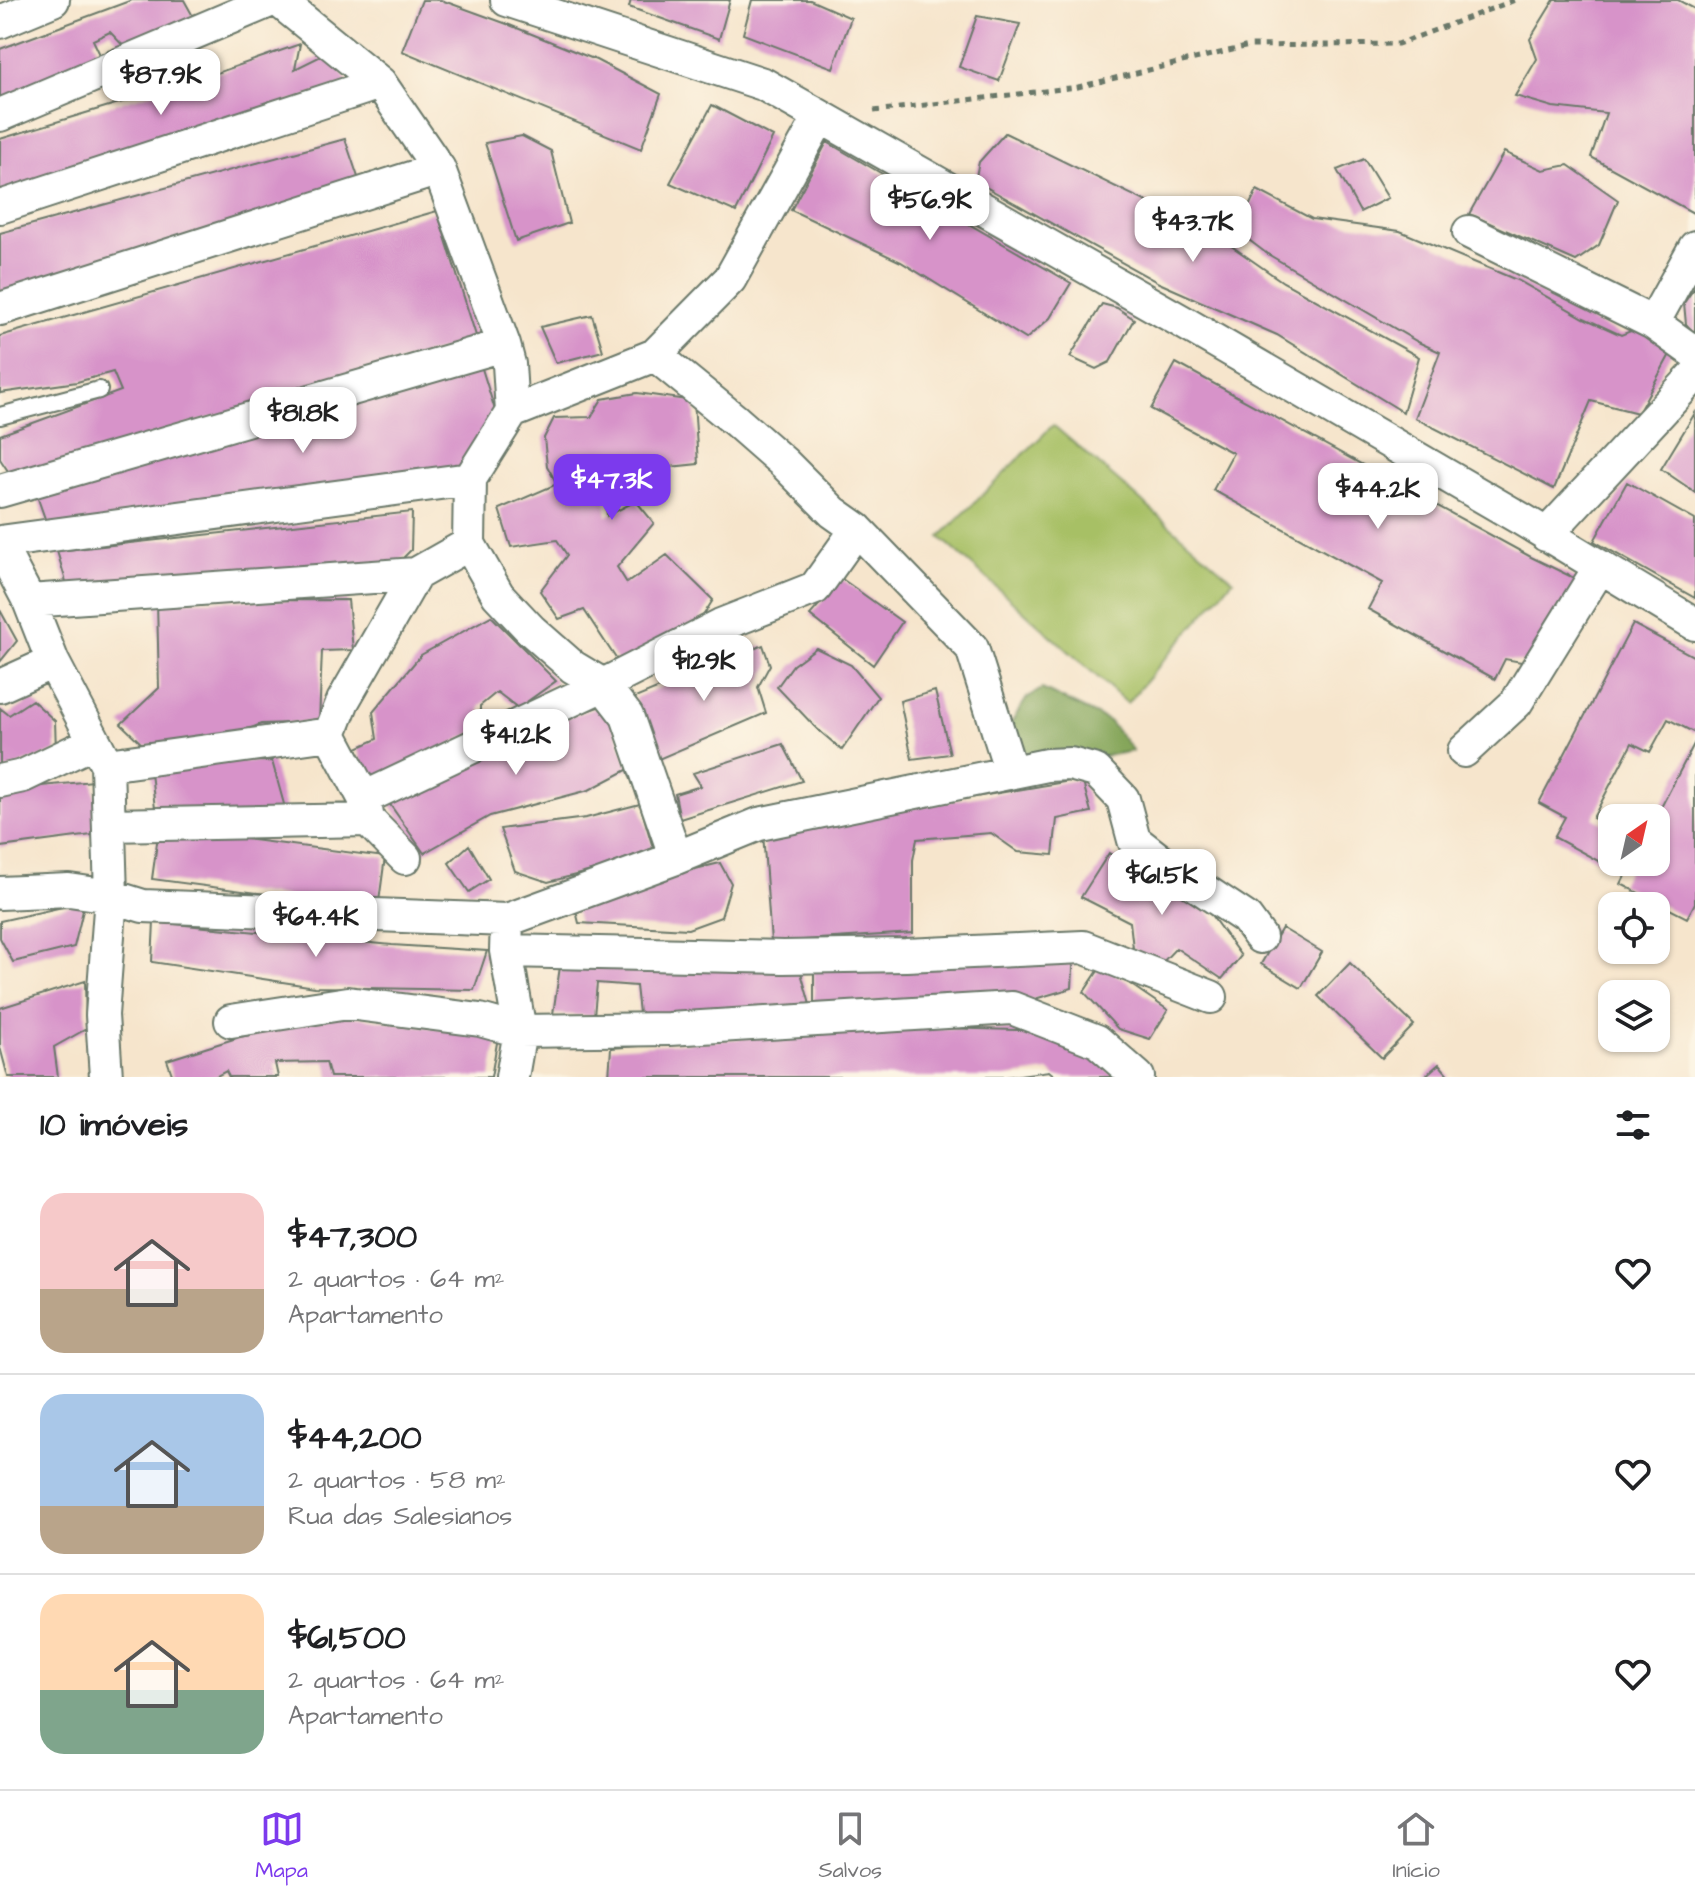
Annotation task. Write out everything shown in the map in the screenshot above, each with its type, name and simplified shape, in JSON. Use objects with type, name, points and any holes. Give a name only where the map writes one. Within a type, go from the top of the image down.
[{"type":"street","points":[[0,22],[53,0]]},
{"type":"street","points":[[0,115],[275,0],[340,48],[380,83],[439,169],[509,364],[512,412],[470,479],[469,544],[498,595],[509,607],[573,667],[603,685],[627,716],[676,858]]},
{"type":"street","points":[[507,0],[763,84],[1181,321],[1695,624]]},
{"type":"street","points":[[0,207],[380,83]]},
{"type":"street","points":[[512,412],[655,355],[730,279],[820,117]]},
{"type":"street","points":[[0,309],[439,169]]},
{"type":"street","points":[[1469,232],[1653,323],[1695,353]]},
{"type":"street","points":[[1653,323],[1695,247]]},
{"type":"street","points":[[0,491],[504,345]]},
{"type":"street","points":[[655,355],[736,421],[833,512],[857,529],[972,648],[1011,772]]},
{"type":"street","points":[[1546,535],[1695,375]]},
{"type":"street","points":[[106,1077],[102,1015],[111,896],[109,825],[101,753],[53,662],[29,601],[0,544],[470,479]]},
{"type":"street","points":[[109,825],[366,809],[721,625],[815,588],[857,529]]},
{"type":"street","points":[[29,601],[416,574],[469,544]]},
{"type":"street","points":[[1464,751],[1516,703],[1600,567]]},
{"type":"street","points":[[405,858],[366,809],[330,734],[343,701],[416,574]]},
{"type":"street","points":[[0,686],[53,662]]},
{"type":"street","points":[[0,781],[101,753],[330,734]]},
{"type":"street","points":[[507,936],[676,858],[759,824],[1047,765],[1070,764],[1096,771],[1123,799],[1134,840],[1246,918],[1260,937]]},
{"type":"street","points":[[0,893],[69,890],[111,896],[143,906],[783,957],[1083,947],[1211,997]]},
{"type":"street","points":[[507,936],[520,1031],[512,1077]]},
{"type":"street","points":[[231,1021],[348,1003],[480,1020],[520,1031],[669,1029],[1012,1008],[1097,1041],[1138,1077]]},
{"type":"lane","points":[[0,416],[99,390]]},
{"type":"path","points":[[820,117],[1078,87],[1249,46],[1398,44],[1515,0]]},
{"type":"green space","points":[[1053,425],[1233,580],[1127,703],[940,537]]},
{"type":"green space","points":[[1042,689],[1109,721],[1133,751],[1072,762],[1026,752],[1006,731],[1027,698]]},
{"type":"building","points":[[132,0],[184,0],[199,27],[132,55],[110,32],[93,40],[104,63],[0,101],[0,49]]},
{"type":"building","points":[[422,0],[441,0],[507,24],[596,60],[661,94],[641,149],[402,51]]},
{"type":"building","points":[[631,0],[730,0],[719,39],[629,7]]},
{"type":"building","points":[[752,0],[810,0],[851,18],[833,68],[743,34]]},
{"type":"building","points":[[1554,0],[1678,0],[1695,9],[1695,214],[1591,157],[1606,113],[1553,107],[1515,96],[1537,59],[1530,39]]},
{"type":"building","points":[[977,16],[1020,24],[999,81],[959,67]]},
{"type":"building","points":[[300,44],[295,69],[329,52],[348,83],[0,196],[0,139],[211,75]]},
{"type":"building","points":[[712,105],[773,137],[736,212],[670,183]]},
{"type":"building","points":[[1005,133],[1217,236],[1283,282],[1419,357],[1403,412],[1277,335],[1159,283],[975,181],[979,162]]},
{"type":"building","points":[[522,136],[551,151],[569,223],[516,241],[485,143]]},
{"type":"building","points":[[345,139],[361,186],[0,293],[0,233]]},
{"type":"building","points":[[827,142],[1071,283],[1050,318],[1026,339],[901,262],[791,210]]},
{"type":"building","points":[[1504,152],[1543,170],[1568,165],[1618,200],[1599,245],[1576,261],[1469,214]]},
{"type":"building","points":[[1364,159],[1388,198],[1360,212],[1337,170]]},
{"type":"building","points":[[1257,190],[1312,219],[1400,231],[1519,281],[1621,335],[1641,327],[1674,347],[1638,413],[1591,401],[1554,489],[1415,418],[1440,352],[1266,253],[1237,231]]},
{"type":"building","points":[[437,211],[477,339],[12,477],[0,459],[0,435],[121,391],[113,372],[77,382],[0,393],[0,336]]},
{"type":"building","points":[[1695,287],[1695,334],[1686,324],[1684,303]]},
{"type":"building","points":[[1102,304],[1117,308],[1134,319],[1110,362],[1096,369],[1070,357]]},
{"type":"building","points":[[592,315],[603,351],[556,363],[540,327]]},
{"type":"building","points":[[479,359],[499,423],[464,478],[49,530],[37,496]]},
{"type":"building","points":[[1176,363],[1580,581],[1527,663],[1505,659],[1495,679],[1368,609],[1382,583],[1213,490],[1233,453],[1151,409]]},
{"type":"building","points":[[637,393],[694,401],[698,464],[603,474],[607,516],[636,501],[654,523],[617,567],[627,583],[667,555],[713,600],[694,630],[619,663],[584,610],[559,619],[540,591],[567,555],[557,540],[511,547],[499,509],[557,484],[547,466],[544,438],[554,418],[591,417],[602,399]]},
{"type":"building","points":[[1695,413],[1695,492],[1661,469]]},
{"type":"building","points":[[1627,482],[1695,520],[1695,598],[1594,541]]},
{"type":"building","points":[[412,512],[411,550],[398,563],[67,585],[57,551]]},
{"type":"building","points":[[842,579],[902,622],[873,665],[810,615]]},
{"type":"building","points":[[348,600],[353,650],[322,651],[319,722],[261,724],[216,742],[144,746],[121,724],[159,688],[157,601]]},
{"type":"building","points":[[0,610],[17,641],[0,662]]},
{"type":"building","points":[[491,616],[556,681],[518,708],[497,692],[480,706],[480,729],[370,785],[357,748],[377,739],[373,712],[421,655]]},
{"type":"building","points":[[1633,624],[1695,657],[1695,733],[1668,719],[1650,752],[1632,743],[1593,818],[1598,821],[1598,861],[1554,837],[1565,817],[1539,803]]},
{"type":"building","points":[[763,645],[770,665],[758,687],[766,713],[654,761],[635,698]]},
{"type":"building","points":[[816,648],[851,665],[878,697],[842,750],[777,687],[793,665]]},
{"type":"building","points":[[935,691],[950,754],[912,759],[900,701]]},
{"type":"building","points":[[32,700],[55,721],[56,751],[0,772],[0,708],[9,715]]},
{"type":"building","points":[[607,704],[629,769],[589,790],[490,816],[424,853],[389,803],[531,730]]},
{"type":"building","points":[[1695,742],[1695,903],[1687,918],[1670,909],[1670,892],[1637,892],[1621,884],[1625,876],[1670,876],[1670,804],[1663,804]]},
{"type":"building","points":[[783,744],[802,781],[680,819],[675,794],[701,786],[693,773]]},
{"type":"building","points":[[272,761],[287,815],[156,818],[150,763]]},
{"type":"building","points":[[1082,779],[1091,812],[1057,819],[1053,855],[1018,852],[991,833],[917,839],[913,860],[913,933],[771,942],[763,833]]},
{"type":"building","points":[[93,781],[100,834],[0,847],[0,790]]},
{"type":"building","points":[[640,804],[653,848],[599,869],[548,882],[515,871],[500,829],[586,818]]},
{"type":"building","points":[[159,828],[385,857],[378,909],[152,879]]},
{"type":"building","points":[[469,845],[489,879],[469,892],[449,863]]},
{"type":"building","points":[[1109,853],[1155,883],[1174,883],[1200,900],[1241,956],[1222,979],[1176,948],[1159,966],[1133,948],[1130,922],[1081,897]]},
{"type":"building","points":[[720,863],[731,883],[721,917],[688,929],[579,923],[573,899]]},
{"type":"building","points":[[85,902],[74,947],[13,962],[0,938],[0,921]]},
{"type":"building","points":[[154,922],[487,951],[474,990],[315,987],[152,962]]},
{"type":"building","points":[[1282,928],[1322,952],[1301,988],[1261,964]]},
{"type":"building","points":[[1074,949],[1072,988],[1028,1001],[814,1003],[814,964]]},
{"type":"building","points":[[561,960],[798,962],[811,1008],[640,1022],[636,986],[597,983],[594,1016],[553,1014]]},
{"type":"building","points":[[1350,963],[1414,1025],[1382,1058],[1318,996]]},
{"type":"building","points":[[1102,965],[1168,1010],[1150,1039],[1118,1029],[1084,992]]},
{"type":"building","points":[[85,981],[86,1029],[54,1047],[58,1077],[8,1077],[0,1047],[0,1008]]},
{"type":"building","points":[[342,1015],[498,1037],[491,1077],[330,1077],[326,1062],[275,1063],[278,1077],[229,1077],[226,1071],[215,1077],[173,1077],[167,1060],[240,1037]]},
{"type":"building","points":[[857,1026],[1063,1031],[1115,1077],[1056,1077],[1049,1071],[1005,1077],[609,1077],[611,1048]]},
{"type":"building","points":[[1439,1064],[1450,1077],[1424,1077]]}]
